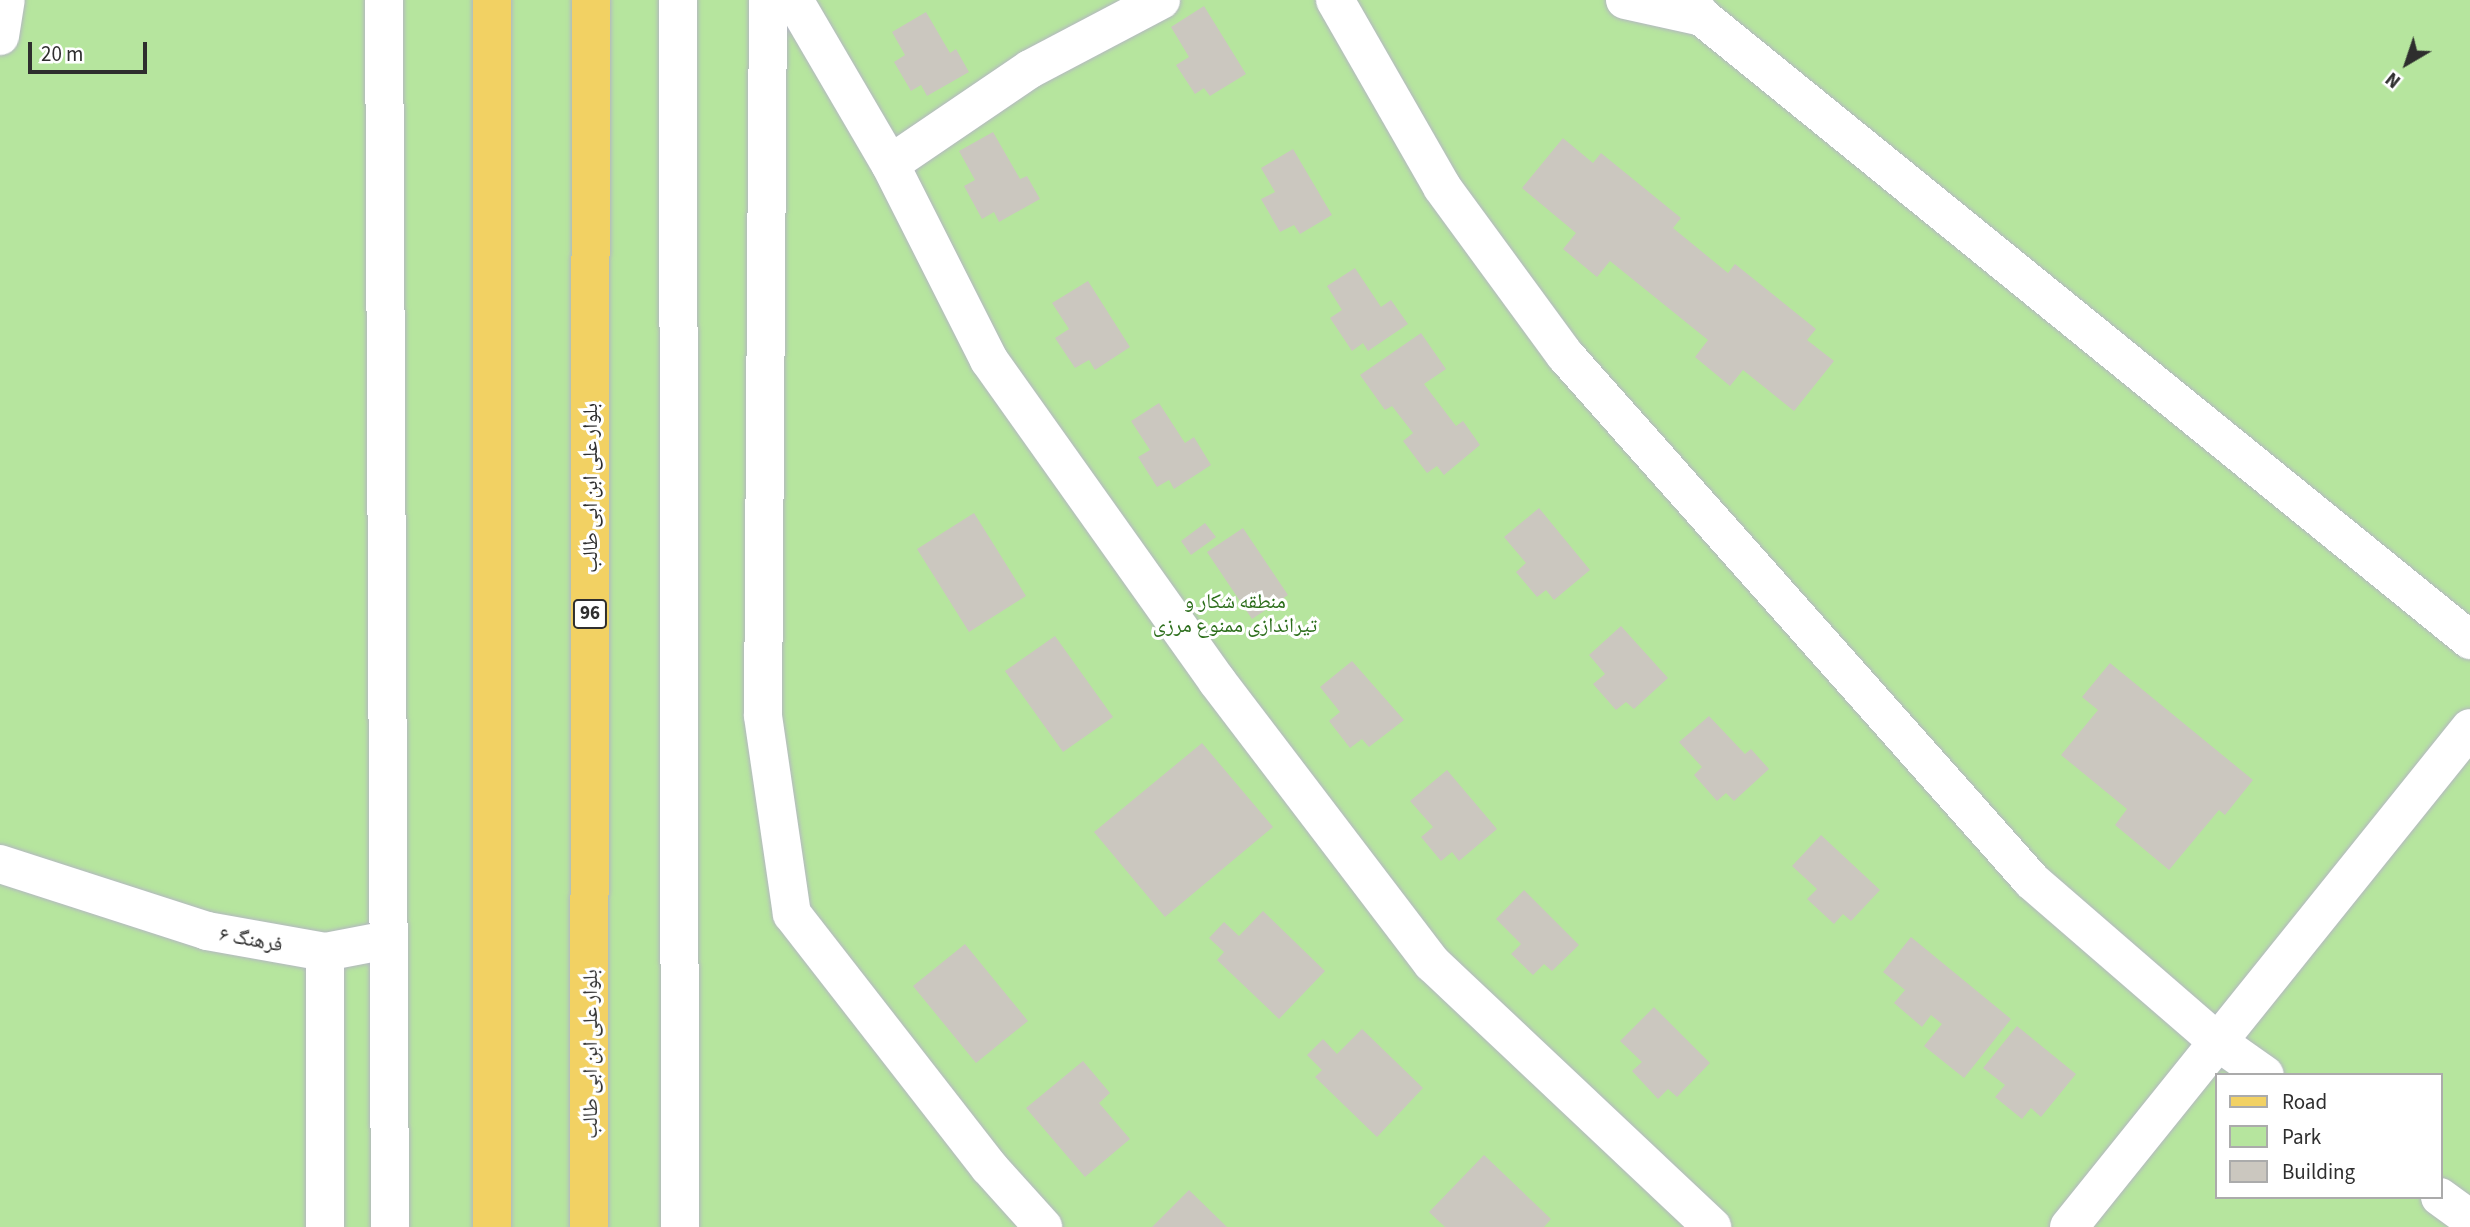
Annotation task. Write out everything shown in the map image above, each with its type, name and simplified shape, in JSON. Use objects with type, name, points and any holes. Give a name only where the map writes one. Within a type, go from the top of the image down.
[{"type":"main road","points":[[492,0],[492,1227]]},
{"type":"main road","name":"بلوار علی ابن ابی طالب","points":[[589,1227],[591,0]]},
{"type":"street","points":[[0,36],[6,0]]},
{"type":"street","points":[[384,0],[390,1227]]},
{"type":"street","points":[[678,0],[680,1227]]},
{"type":"street","points":[[768,0],[763,716],[792,914],[989,1167],[1043,1227]]},
{"type":"street","points":[[794,0],[890,164],[989,360],[1217,681],[1432,963],[1712,1227]]},
{"type":"street","points":[[890,164],[1030,69],[1161,0]]},
{"type":"street","points":[[1335,0],[1442,187],[1564,355],[2032,881],[2218,1042],[2262,1073]]},
{"type":"street","points":[[1625,0],[1695,9],[2470,640]]},
{"type":"street","points":[[2069,1227],[2470,728]]},
{"type":"street","name":"فرهنگ ۶","points":[[0,864],[207,931],[325,952]]},
{"type":"street","points":[[324,1227],[325,952],[388,940]]},
{"type":"street","points":[[2442,1198],[2470,1219]]},
{"type":"green space","name":"منطقه شکار و تیراندازی ممنوع مرزی","points":[[0,0],[2470,0],[2470,1227],[0,1227]]},
{"type":"building","points":[[1204,6],[1246,74],[1210,96],[1204,88],[1195,94],[1176,65],[1189,57],[1171,27]]},
{"type":"building","points":[[926,12],[950,53],[956,49],[969,72],[927,96],[921,85],[911,91],[894,62],[905,55],[892,32]]},
{"type":"building","points":[[993,132],[1020,179],[1027,176],[1040,199],[999,222],[994,212],[982,219],[964,186],[975,180],[959,151]]},
{"type":"building","points":[[1563,138],[1593,163],[1601,153],[1681,218],[1673,228],[1728,273],[1735,264],[1816,329],[1807,340],[1834,361],[1794,411],[1743,370],[1730,386],[1695,357],[1708,340],[1610,261],[1597,277],[1563,249],[1576,233],[1522,188]]},
{"type":"building","points":[[1293,149],[1332,215],[1300,234],[1294,225],[1280,232],[1261,199],[1275,192],[1261,168]]},
{"type":"building","points":[[1355,268],[1381,307],[1391,300],[1408,324],[1368,351],[1363,343],[1352,351],[1330,318],[1342,310],[1327,286]]},
{"type":"building","points":[[1088,281],[1130,347],[1095,370],[1089,360],[1075,368],[1055,338],[1069,329],[1052,303]]},
{"type":"building","points":[[1421,333],[1446,369],[1424,384],[1456,426],[1463,421],[1480,445],[1444,475],[1437,466],[1427,473],[1403,441],[1413,433],[1392,406],[1385,410],[1360,375]]},
{"type":"building","points":[[1159,403],[1185,443],[1194,437],[1211,465],[1174,489],[1169,480],[1157,487],[1138,457],[1150,450],[1131,421]]},
{"type":"building","points":[[1539,508],[1590,570],[1554,600],[1546,590],[1537,597],[1516,572],[1526,563],[1504,537]]},
{"type":"building","points":[[974,513],[1026,596],[969,632],[917,549]]},
{"type":"building","points":[[1205,523],[1216,537],[1191,555],[1181,541]]},
{"type":"building","points":[[1243,528],[1288,595],[1252,619],[1207,552]]},
{"type":"building","points":[[1621,626],[1668,678],[1634,709],[1626,702],[1616,710],[1593,684],[1605,674],[1589,655]]},
{"type":"building","points":[[1055,636],[1113,717],[1063,752],[1005,671]]},
{"type":"building","points":[[1352,661],[1404,720],[1369,747],[1362,739],[1350,748],[1329,721],[1340,712],[1320,687]]},
{"type":"building","points":[[2110,663],[2253,780],[2225,815],[2219,810],[2169,870],[2115,825],[2127,809],[2061,755],[2098,710],[2082,697]]},
{"type":"building","points":[[1709,716],[1745,754],[1751,749],[1769,769],[1734,801],[1726,793],[1717,801],[1694,775],[1702,767],[1679,742]]},
{"type":"building","points":[[1202,743],[1273,827],[1165,917],[1094,832]]},
{"type":"building","points":[[1447,770],[1497,829],[1459,861],[1452,852],[1441,861],[1421,837],[1433,827],[1410,801]]},
{"type":"building","points":[[1821,835],[1880,890],[1851,921],[1843,914],[1834,924],[1807,899],[1817,889],[1792,866]]},
{"type":"building","points":[[1524,890],[1579,945],[1552,971],[1544,964],[1533,975],[1511,954],[1521,944],[1496,919]]},
{"type":"building","points":[[1263,911],[1325,971],[1279,1019],[1217,960],[1224,952],[1209,938],[1224,922],[1239,936]]},
{"type":"building","points":[[1911,937],[2011,1019],[1964,1078],[1924,1046],[1942,1024],[1931,1015],[1922,1027],[1894,1003],[1905,990],[1883,972]]},
{"type":"building","points":[[965,944],[1028,1021],[976,1063],[913,986]]},
{"type":"building","points":[[1654,1007],[1710,1063],[1677,1097],[1668,1089],[1658,1099],[1632,1071],[1642,1062],[1620,1041]]},
{"type":"building","points":[[2017,1026],[2076,1074],[2041,1117],[2031,1108],[2022,1119],[1995,1097],[2005,1085],[1983,1068]]},
{"type":"building","points":[[1362,1029],[1423,1088],[1377,1137],[1315,1077],[1322,1070],[1307,1055],[1323,1039],[1337,1054]]},
{"type":"building","points":[[1083,1061],[1110,1093],[1099,1103],[1130,1139],[1085,1177],[1026,1108]]},
{"type":"building","points":[[1484,1155],[1551,1219],[1544,1227],[1445,1227],[1429,1212]]},
{"type":"building","points":[[1189,1190],[1227,1227],[1152,1227]]}]
